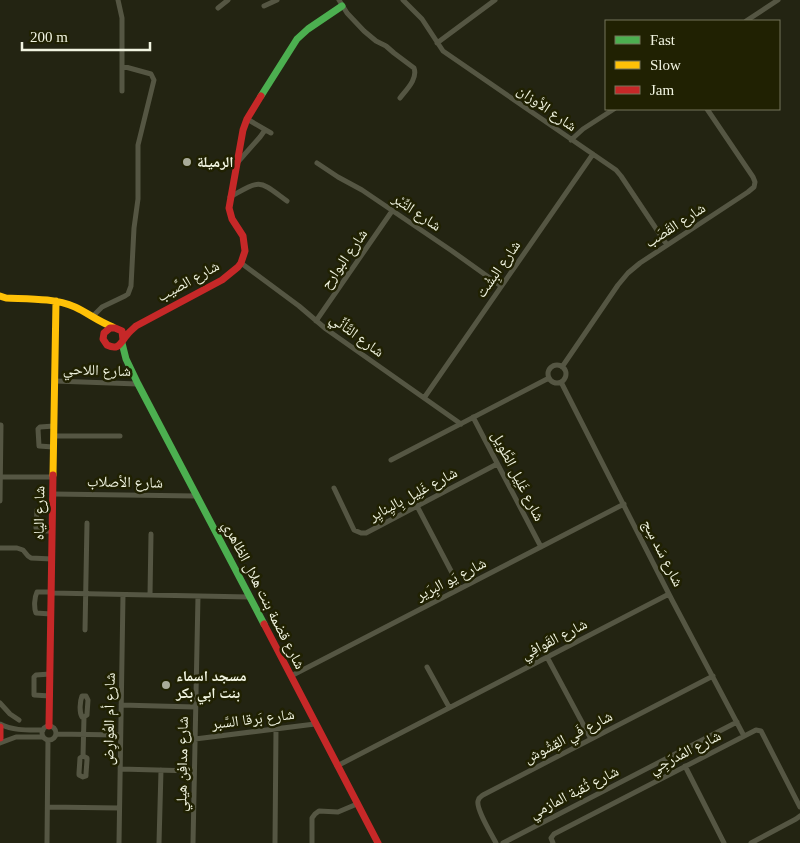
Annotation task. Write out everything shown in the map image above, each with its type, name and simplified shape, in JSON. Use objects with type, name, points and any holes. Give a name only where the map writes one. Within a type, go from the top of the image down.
[{"type":"main road","name":"شارع الصَّيب","points":[[123,341],[136,326],[222,280],[233,272],[241,262],[246,251],[244,236],[232,219],[228,208],[243,130],[247,119],[297,39],[308,28],[341,3]]},
{"type":"main road","points":[[2,298],[45,299],[76,308],[105,325],[120,329],[123,334],[123,341],[113,348],[106,344],[101,328],[93,318]]},
{"type":"main road","name":"شارع الياه","points":[[46,728],[50,696],[56,301]]},
{"type":"main road","points":[[103,336],[106,330],[115,328]]},
{"type":"main road","name":"شارع قضمة بنت هلال الظاهري","points":[[123,341],[126,359],[138,384],[378,843]]},
{"type":"main road","name":"شارع قضمة بنت هلال الظاهري","points":[[113,348],[126,359]]},
{"type":"main road","points":[[0,728],[0,738]]},
{"type":"street","points":[[118,0],[122,18],[122,91]]},
{"type":"street","points":[[218,8],[228,0]]},
{"type":"street","points":[[264,6],[277,0]]},
{"type":"street","name":"شارع الأوزان","points":[[403,0],[422,19],[437,43],[447,54],[610,165],[621,176],[667,245]]},
{"type":"street","points":[[437,43],[495,0]]},
{"type":"street","points":[[748,20],[778,0]]},
{"type":"street","points":[[341,3],[358,25],[415,71],[415,77],[400,98]]},
{"type":"street","points":[[93,318],[102,307],[128,294],[131,286],[134,228],[138,199],[138,145],[154,80],[151,74],[122,66]]},
{"type":"street","points":[[571,140],[583,129],[612,110]]},
{"type":"street","name":"شارع القَصَب","points":[[562,367],[623,279],[640,263],[750,190],[755,184],[753,177],[708,110]]},
{"type":"street","points":[[247,119],[271,133]]},
{"type":"street","points":[[236,163],[265,130]]},
{"type":"street","name":"شارع البِشْت","points":[[424,398],[593,154]]},
{"type":"street","name":"شارع التِّبْر","points":[[317,163],[362,190],[501,286]]},
{"type":"street","points":[[230,197],[257,184],[267,186],[287,201]]},
{"type":"street","name":"شارع البوارح","points":[[316,321],[392,211]]},
{"type":"street","name":"شارع التَّأنِّي","points":[[241,262],[316,321],[461,424]]},
{"type":"street","name":"شارع الصَّيب","points":[[115,328],[136,326]]},
{"type":"street","points":[[557,365],[562,367],[566,375],[561,382],[556,383],[549,378],[548,373],[550,368],[557,365]]},
{"type":"street","points":[[391,460],[549,378]]},
{"type":"street","name":"شارع اللاحي","points":[[55,381],[138,384]]},
{"type":"street","name":"شارع سَد سِج","points":[[561,382],[744,736]]},
{"type":"street","name":"شارع غَلِيل الطَّويل","points":[[473,418],[541,547]]},
{"type":"street","points":[[0,501],[1,425]]},
{"type":"street","points":[[54,426],[40,427],[38,429],[39,446],[54,447]]},
{"type":"street","points":[[54,436],[120,436]]},
{"type":"street","name":"شارع غَلِيل بِاليِنايِر","points":[[334,488],[352,527],[361,533],[370,531],[497,464]]},
{"type":"street","points":[[0,477],[53,477]]},
{"type":"street","name":"شارع الأصلاب","points":[[53,494],[196,496]]},
{"type":"street","name":"شارع يَو البِرَير","points":[[291,676],[624,504]]},
{"type":"street","points":[[417,506],[460,588]]},
{"type":"street","points":[[52,531],[38,531],[37,519],[38,509],[53,509]]},
{"type":"street","points":[[85,630],[87,522]]},
{"type":"street","points":[[150,595],[151,534]]},
{"type":"street","points":[[0,548],[20,548],[31,558],[52,559]]},
{"type":"street","points":[[51,614],[36,613],[37,592],[249,597]]},
{"type":"street","name":"شارع القَوافِي","points":[[338,766],[547,656],[670,594]]},
{"type":"street","name":"شارع أم العُوارِض","points":[[119,843],[123,595]]},
{"type":"street","name":"شارع مدافِن هيلي","points":[[192,843],[198,596]]},
{"type":"street","points":[[547,656],[591,739]]},
{"type":"street","points":[[427,667],[449,707]]},
{"type":"street","points":[[50,674],[36,674],[34,677],[34,695],[50,696]]},
{"type":"street","name":"شارع فَي القِشُوش","points":[[496,843],[479,809],[479,798],[713,676]]},
{"type":"street","points":[[0,703],[10,714],[19,720]]},
{"type":"street","points":[[121,705],[195,707]]},
{"type":"street","points":[[83,756],[84,717]]},
{"type":"street","name":"شارع ثُقبة المازمي","points":[[503,843],[737,722]]},
{"type":"street","points":[[0,724],[16,729],[54,728],[56,734]]},
{"type":"street","name":"شارع بَرقا السَّبر","points":[[195,739],[315,724]]},
{"type":"street","points":[[46,728],[42,734],[46,739],[47,843]]},
{"type":"street","points":[[275,843],[276,729]]},
{"type":"street","name":"شارع المُدرَجِي","points":[[554,843],[552,838],[554,834],[756,730],[760,731],[800,807]]},
{"type":"street","points":[[0,743],[16,737],[53,738],[56,734],[120,735]]},
{"type":"street","points":[[685,766],[724,843]]},
{"type":"street","points":[[120,769],[194,771]]},
{"type":"street","points":[[159,843],[161,770]]},
{"type":"street","points":[[312,843],[312,818],[315,814],[319,812],[338,812],[357,804]]},
{"type":"street","points":[[48,807],[119,808]]},
{"type":"street","points":[[750,843],[800,816]]},
{"type":"traffic: fast","points":[[261,96],[297,39],[308,29],[342,6]]},
{"type":"traffic: fast","points":[[122,343],[126,359],[138,384],[264,624]]},
{"type":"traffic: slow","points":[[0,296],[6,298],[50,300],[67,304],[113,327]]},
{"type":"traffic: slow","points":[[53,475],[56,301]]},
{"type":"traffic: jam","points":[[123,340],[122,331],[115,328],[110,328],[104,333],[103,339],[107,345],[117,347],[136,326],[222,280],[241,263],[245,251],[243,236],[232,219],[229,208],[243,130],[247,119],[261,96]]},
{"type":"traffic: jam","points":[[49,726],[53,475]]},
{"type":"traffic: jam","points":[[264,624],[378,843]]},
{"type":"traffic: jam","points":[[0,727],[0,738]]},
{"type":"place","name":"الرميلة","points":[[187,162]]},
{"type":"place","name":"مسجد اسماء بنت ابي بكر","points":[[166,685]]}]
